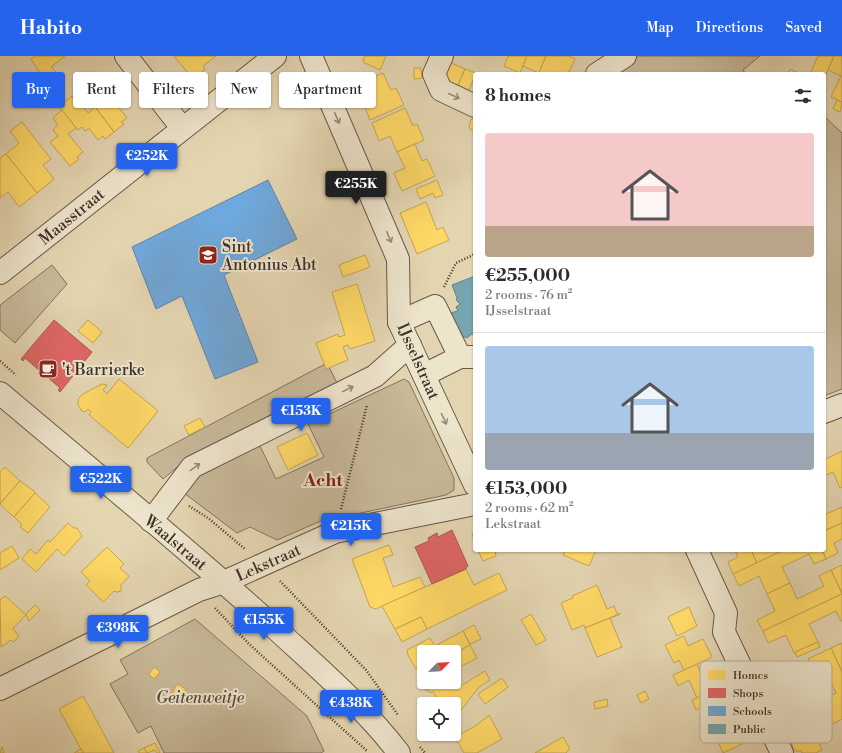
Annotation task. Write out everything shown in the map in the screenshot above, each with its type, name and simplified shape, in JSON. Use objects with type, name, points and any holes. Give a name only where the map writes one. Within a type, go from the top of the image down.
[{"type":"street","points":[[126,56],[182,128]]},
{"type":"street","name":"Maasstraat","points":[[0,273],[275,56]]},
{"type":"street","name":"IJsselstraat","points":[[311,56],[398,259],[399,322],[473,481]]},
{"type":"street","points":[[442,56],[434,74],[440,90],[473,105]]},
{"type":"street","points":[[600,72],[626,56]]},
{"type":"street","points":[[399,322],[436,306],[467,357],[424,375]]},
{"type":"street","points":[[151,521],[171,497],[192,467],[375,376],[410,345]]},
{"type":"street","name":"Waalstraat","points":[[0,393],[224,582],[326,676],[384,733],[408,747]]},
{"type":"street","points":[[826,411],[842,405]]},
{"type":"street","name":"Lekstraat","points":[[0,689],[199,590],[224,582],[335,532],[473,504]]},
{"type":"street","points":[[698,552],[726,613],[724,632],[738,661]]},
{"type":"street","points":[[777,743],[782,753]]},
{"type":"path","points":[[436,306],[456,263],[473,255]]},
{"type":"path","points":[[335,532],[375,376]]},
{"type":"path","name":"Waalstraat","points":[[171,497],[198,510],[263,564],[329,630],[366,670],[400,717]]},
{"type":"path","points":[[199,590],[226,621],[249,644],[369,753]]},
{"type":"path","points":[[408,747],[425,753]]},
{"type":"green space","points":[[636,56],[760,56],[743,70],[744,72],[611,72]]},
{"type":"green space","points":[[826,118],[842,133],[842,389],[826,395]]},
{"type":"green space","points":[[52,265],[67,284],[15,343],[0,330],[0,305]]},
{"type":"green space","points":[[327,363],[337,383],[182,463],[163,479],[147,462],[147,458]]},
{"type":"green space","points":[[404,379],[409,382],[454,478],[454,490],[446,495],[342,517],[330,517],[277,540],[250,527],[237,533],[184,493],[196,475],[259,444],[276,479],[324,457],[308,424]]},
{"type":"green space","name":"Geitenweitje","points":[[195,619],[307,716],[324,751],[321,753],[164,753],[151,726],[138,733],[110,684],[128,674],[120,660]]},
{"type":"building: Homes","points":[[35,56],[65,56],[51,67],[56,72],[39,72],[31,59]]},
{"type":"building: Homes","points":[[174,56],[216,56],[203,66],[205,69],[201,72],[187,72]]},
{"type":"building: Homes","points":[[365,56],[386,56],[380,70],[363,62]]},
{"type":"building: Homes","points":[[508,56],[527,56],[520,72],[504,66]]},
{"type":"building: Homes","points":[[527,56],[546,56],[539,72],[523,66]]},
{"type":"building: Homes","points":[[546,56],[569,56],[575,59],[569,72],[539,72]]},
{"type":"building: Homes","points":[[818,56],[834,56],[826,74],[826,72],[811,72]]},
{"type":"building: Homes","points":[[834,56],[842,56],[842,102],[831,97],[841,76],[828,70]]},
{"type":"building: Homes","points":[[445,60],[465,69],[458,85],[441,78]]},
{"type":"building: Homes","points":[[414,68],[421,68],[422,78],[414,79]]},
{"type":"building: Homes","points":[[465,69],[473,72],[473,80],[469,90],[458,85]]},
{"type":"building: Homes","points":[[790,69],[797,72],[789,72]]},
{"type":"building: Homes","points":[[383,73],[391,90],[396,88],[404,105],[370,120],[365,108],[376,108],[376,76]]},
{"type":"building: Homes","points":[[72,96],[73,108],[84,108],[88,113],[96,108],[114,132],[105,139],[103,136],[98,140],[89,128],[85,131],[82,127],[78,130],[60,108],[65,108],[65,102]]},
{"type":"building: Homes","points":[[837,100],[842,102],[840,112],[833,109]]},
{"type":"building: Homes","points":[[96,108],[119,108],[127,118],[121,122],[124,124],[114,132]]},
{"type":"building: Homes","points":[[405,108],[413,126],[417,124],[424,140],[397,152],[390,136],[379,141],[372,123]]},
{"type":"building: Homes","points":[[62,110],[76,128],[68,134],[83,152],[77,157],[79,159],[70,166],[50,142],[58,136],[53,130],[58,125],[53,118]]},
{"type":"building: Homes","points":[[471,119],[473,119],[473,131],[469,128]]},
{"type":"building: Homes","points":[[22,122],[51,159],[43,165],[54,179],[37,193],[6,154],[19,143],[10,131]]},
{"type":"building: Homes","points":[[415,144],[422,161],[427,159],[435,176],[402,191],[394,173],[405,168],[397,152]]},
{"type":"building: Homes","points":[[6,154],[37,193],[19,207],[8,192],[0,198],[0,158]]},
{"type":"building: Homes","points":[[437,180],[443,195],[435,198],[433,193],[420,199],[416,189]]},
{"type":"building: Homes","points":[[426,202],[437,230],[443,227],[449,240],[417,254],[400,213]]},
{"type":"building: Homes","points":[[365,255],[370,267],[343,277],[339,265]]},
{"type":"building: Homes","points":[[357,284],[375,341],[350,349],[348,345],[343,347],[348,360],[326,369],[316,343],[338,334],[339,337],[345,335],[332,292]]},
{"type":"building: Homes","points":[[88,320],[102,332],[93,343],[78,331]]},
{"type":"building: Homes","points":[[119,379],[158,411],[128,448],[89,415],[91,412],[88,409],[85,412],[82,411],[78,405],[78,399],[83,394],[102,384],[107,385],[103,390],[107,394]]},
{"type":"building: Homes","points":[[200,418],[205,427],[189,435],[184,426]]},
{"type":"building: Homes","points":[[307,433],[318,455],[288,470],[277,447]]},
{"type":"building: Homes","points":[[842,451],[842,487],[840,488],[833,472],[826,475],[826,459]]},
{"type":"building: Homes","points":[[5,467],[20,481],[0,504],[0,472]]},
{"type":"building: Homes","points":[[20,481],[35,493],[14,517],[0,504]]},
{"type":"building: Homes","points":[[35,493],[50,507],[28,533],[20,527],[22,524],[14,517]]},
{"type":"building: Homes","points":[[842,507],[842,523],[826,530],[826,514]]},
{"type":"building: Homes","points":[[68,523],[74,528],[77,528],[82,536],[64,556],[57,549],[36,572],[22,559],[30,549],[36,554],[48,540],[50,542]]},
{"type":"building: Homes","points":[[842,523],[842,539],[834,543],[838,553],[826,559],[823,552],[826,552],[826,530]]},
{"type":"building: Homes","points":[[389,545],[393,555],[383,558],[393,587],[420,577],[425,587],[376,609],[370,607],[352,559]]},
{"type":"building: Homes","points":[[12,546],[19,558],[0,570],[0,553]]},
{"type":"building: Homes","points":[[107,547],[124,564],[120,568],[129,576],[121,585],[121,591],[114,591],[103,602],[86,585],[90,581],[81,572]]},
{"type":"building: Homes","points":[[479,552],[495,552],[496,556],[483,561]]},
{"type":"building: Homes","points":[[564,552],[595,552],[589,566],[563,555]]},
{"type":"building: Homes","points":[[736,552],[752,552],[757,563],[733,574],[728,562],[738,557]]},
{"type":"building: Homes","points":[[752,552],[780,552],[757,563]]},
{"type":"building: Homes","points":[[780,552],[823,552],[826,559],[814,564],[809,554],[782,567],[790,583],[767,594],[759,576],[739,586],[733,574]]},
{"type":"building: Homes","points":[[842,565],[842,593],[831,570]]},
{"type":"building: Homes","points":[[466,569],[474,585],[499,573],[507,590],[427,629],[421,617],[395,629],[382,606]]},
{"type":"building: Homes","points":[[831,570],[842,594],[763,631],[757,620],[775,611],[767,594],[790,583],[797,599],[824,586],[819,576]]},
{"type":"building: Homes","points":[[597,585],[607,609],[614,606],[617,614],[620,614],[585,628],[584,625],[572,630],[561,603],[573,598],[572,596]]},
{"type":"building: Homes","points":[[842,594],[842,621],[836,611],[809,624],[818,642],[794,653],[786,635],[768,643],[763,631]]},
{"type":"building: Homes","points":[[5,596],[26,615],[13,628],[19,637],[13,642],[11,640],[1,647],[0,600]]},
{"type":"building: Homes","points":[[35,605],[40,610],[29,621],[26,614]]},
{"type":"building: Homes","points":[[689,607],[697,626],[677,636],[668,617]]},
{"type":"building: Homes","points":[[531,614],[546,640],[536,645],[521,620]]},
{"type":"building: Homes","points":[[421,617],[427,629],[402,642],[395,629]]},
{"type":"building: Homes","points":[[610,618],[622,647],[597,657],[585,628]]},
{"type":"building: Homes","points":[[474,625],[481,639],[470,644],[463,631]]},
{"type":"building: Homes","points":[[463,631],[470,645],[461,650],[461,645],[437,645]]},
{"type":"building: Homes","points":[[684,636],[688,646],[703,639],[712,657],[700,661],[700,663],[684,670],[679,660],[674,663],[665,645]]},
{"type":"building: Homes","points":[[430,638],[434,645],[417,645],[416,669],[408,655],[407,650]]},
{"type":"building: Homes","points":[[818,642],[820,647],[797,657],[795,652]]},
{"type":"building: Homes","points":[[842,643],[842,672],[831,648]]},
{"type":"building: Homes","points":[[470,645],[477,658],[461,666],[461,650]]},
{"type":"building: Homes","points":[[831,648],[842,672],[842,719],[832,724],[832,695],[836,693],[832,684],[832,661],[809,661],[808,659]]},
{"type":"building: Homes","points":[[697,664],[700,672],[700,697],[697,698],[689,680],[678,686],[673,675]]},
{"type":"building: Homes","points":[[154,667],[160,672],[154,679],[149,674]]},
{"type":"building: Homes","points":[[485,671],[490,680],[479,687],[461,710],[461,697],[436,697],[433,691],[430,693],[425,689],[461,689],[461,686]]},
{"type":"building: Homes","points":[[502,678],[508,687],[485,704],[478,694]]},
{"type":"building: Homes","points":[[177,684],[186,689],[181,698],[172,694]]},
{"type":"building: Homes","points":[[645,691],[649,699],[641,703],[637,695]]},
{"type":"building: Homes","points":[[83,696],[114,753],[83,753],[59,709]]},
{"type":"building: Homes","points":[[700,696],[700,708],[696,710],[692,700]]},
{"type":"building: Homes","points":[[607,699],[608,706],[595,709],[594,702]]},
{"type":"building: Homes","points":[[489,715],[502,739],[477,753],[464,753],[457,741],[461,741],[461,734],[477,725]]},
{"type":"building: Homes","points":[[563,737],[570,749],[566,753],[535,753]]},
{"type":"building: Homes","points":[[155,743],[160,753],[157,753],[155,750],[147,753],[144,748]]},
{"type":"building: Homes","points":[[719,743],[745,743],[723,753]]},
{"type":"building: Homes","points":[[791,743],[819,743],[822,750],[816,753],[802,753],[800,750],[797,752]]},
{"type":"building: Homes","points":[[2,747],[4,753],[0,753]]},
{"type":"building: Homes","points":[[144,748],[147,753],[139,753],[138,751]]},
{"type":"building: Homes","points":[[81,749],[83,753],[74,753]]},
{"type":"building: Shops","points":[[54,320],[92,352],[60,392],[58,390],[60,388],[45,375],[43,378],[38,373],[40,371],[25,358],[23,361],[21,359]]},
{"type":"building: Shops","points":[[452,530],[468,566],[466,569],[432,584],[415,547],[429,541],[428,538],[437,533],[438,537]]},
{"type":"building: Schools","points":[[268,180],[297,239],[224,275],[258,362],[215,379],[182,296],[156,309],[132,247]]},
{"type":"building: Public","points":[[473,277],[473,335],[467,338],[462,336],[458,331],[450,313],[458,311],[456,307],[460,304],[456,300],[457,298],[452,285]]},
{"type":"place","name":"Sint Antonius Abt","points":[[208,255]]},
{"type":"place","name":"'t Barrierke","points":[[48,369]]},
{"type":"district","name":"Acht","points":[[323,480]]}]
